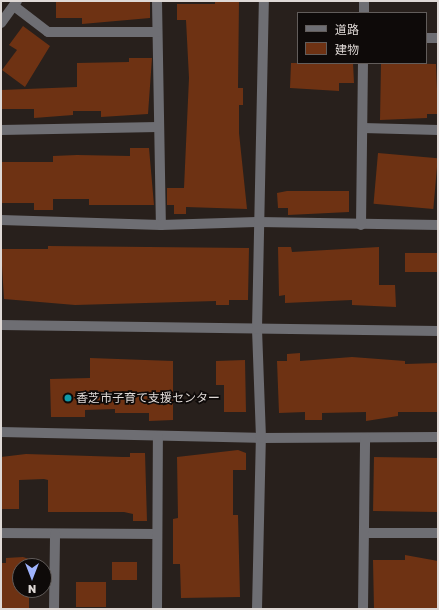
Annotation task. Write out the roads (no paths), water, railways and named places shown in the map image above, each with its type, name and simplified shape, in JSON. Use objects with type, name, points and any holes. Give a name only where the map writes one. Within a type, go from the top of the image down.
[{"type":"street","points":[[157,1],[158,127],[161,225]]},
{"type":"street","points":[[257,609],[260,438],[257,329],[264,1]]},
{"type":"street","points":[[364,1],[364,12]]},
{"type":"street","points":[[1,23],[16,4],[48,32],[157,32]]},
{"type":"street","points":[[427,38],[438,38]]},
{"type":"street","points":[[361,225],[363,64]]},
{"type":"street","points":[[1,130],[158,127]]},
{"type":"street","points":[[363,128],[438,130]]},
{"type":"street","points":[[1,220],[161,225],[259,222],[361,225],[438,225]]},
{"type":"street","points":[[1,325],[438,331]]},
{"type":"street","points":[[1,432],[260,438],[438,438]]},
{"type":"street","points":[[157,609],[158,436]]},
{"type":"street","points":[[363,609],[365,438]]},
{"type":"street","points":[[1,533],[158,534]]},
{"type":"street","points":[[365,533],[438,533]]},
{"type":"street","points":[[54,609],[55,534]]},
{"type":"place","name":"香芝市子育て支援センター","points":[[68,398]]}]
